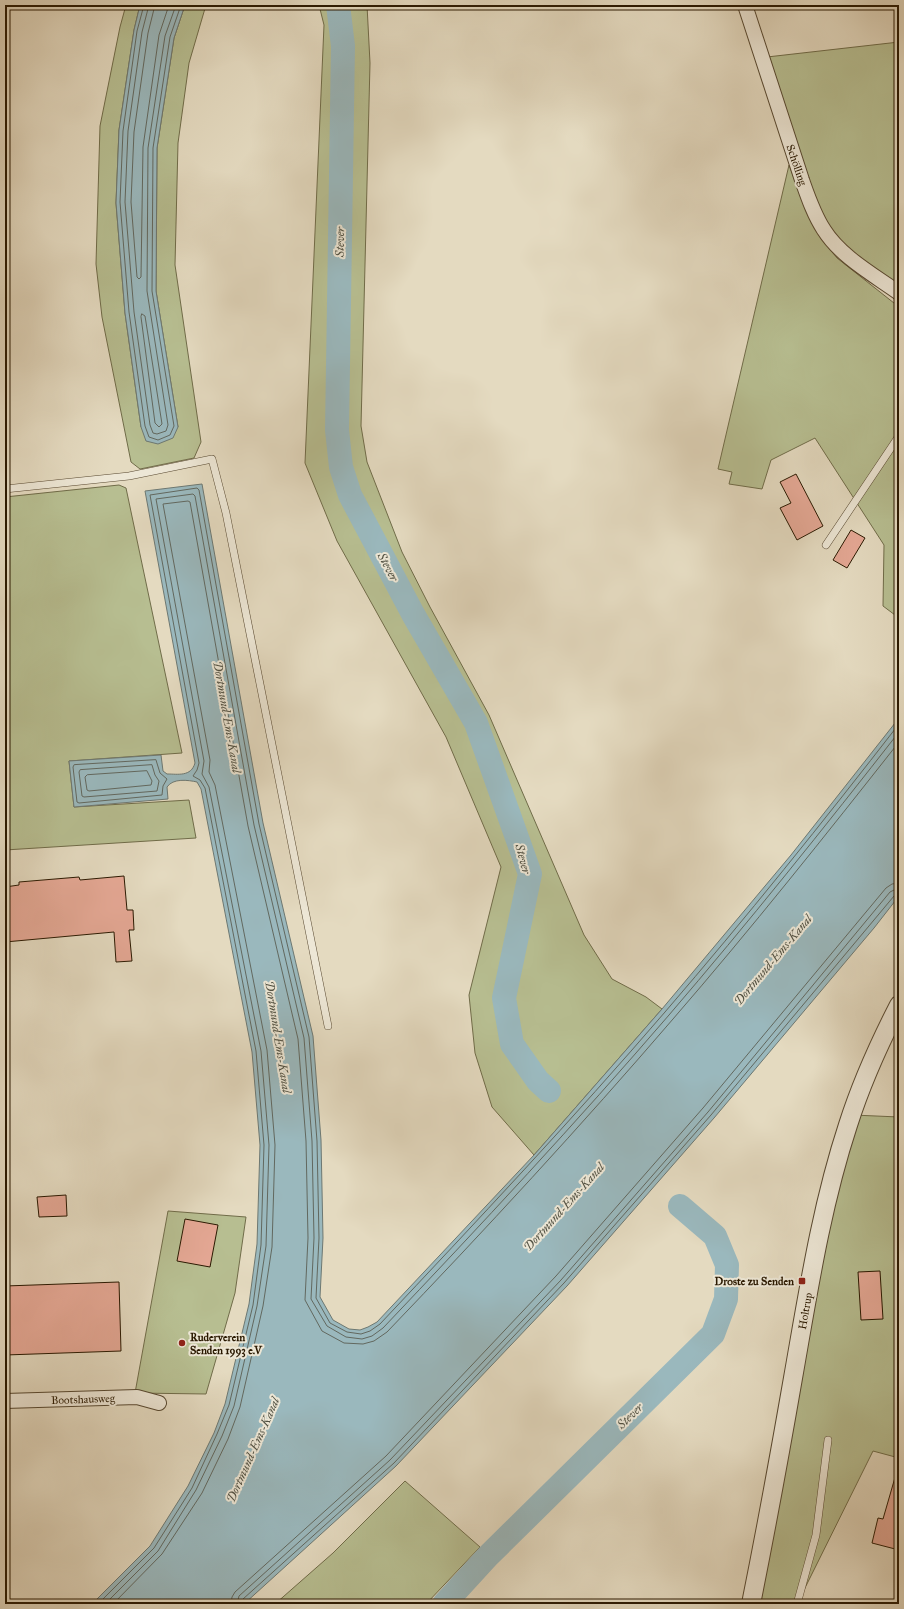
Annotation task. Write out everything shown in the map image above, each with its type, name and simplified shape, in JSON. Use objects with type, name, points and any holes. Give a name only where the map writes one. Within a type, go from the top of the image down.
[{"type":"street","name":"Schölling","points":[[745,5],[802,180],[822,226],[841,250],[899,293]]},
{"type":"street","name":"Holtrup","points":[[751,1604],[773,1493],[819,1234],[848,1125],[863,1084],[884,1035],[899,1005]]},
{"type":"street","name":"Bootshausweg","points":[[5,1401],[137,1397],[159,1403]]},
{"type":"lane","points":[[826,545],[899,436]]},
{"type":"lane","points":[[5,489],[129,476],[212,459],[227,520],[328,1026]]},
{"type":"lane","points":[[797,1604],[816,1534],[828,1440]]},
{"type":"green space","points":[[126,5],[140,5],[134,30],[119,130],[116,203],[125,313],[141,427],[178,427],[156,291],[157,148],[174,38],[185,5],[206,5],[189,63],[178,143],[175,265],[201,442],[194,458],[140,469],[131,462],[102,317],[96,264],[100,126],[120,27]]},
{"type":"green space","points":[[319,5],[367,5],[370,63],[361,426],[367,462],[402,552],[489,715],[584,935],[612,979],[646,997],[662,1009],[534,1155],[492,1107],[475,1053],[469,995],[501,867],[446,737],[337,541],[305,463],[324,25]]},
{"type":"green space","points":[[899,42],[899,291],[845,250],[817,206],[767,57]]},
{"type":"green space","points":[[789,165],[807,212],[820,237],[837,258],[899,307],[899,618],[883,606],[884,545],[815,438],[771,460],[762,489],[729,484],[732,472],[718,469]]},
{"type":"green space","points":[[119,485],[126,488],[182,753],[69,761],[74,807],[189,800],[196,838],[5,850],[5,497]]},
{"type":"green space","points":[[853,1115],[899,1117],[899,1458],[873,1451],[797,1604],[757,1604],[812,1314]]},
{"type":"green space","name":"Ruderverein Senden 1993 e.V","points":[[168,1211],[246,1217],[235,1293],[206,1394],[135,1393]]},
{"type":"green space","points":[[405,1481],[480,1547],[426,1604],[275,1604],[333,1553]]},
{"type":"water","points":[[140,5],[185,5],[174,38],[157,148],[156,291],[178,427],[173,438],[158,444],[146,441],[141,427],[125,313],[116,203],[119,130],[134,30]]},
{"type":"water","name":"Dortmund-Ems-Kanal","points":[[202,484],[263,823],[313,1036],[321,1140],[323,1238],[320,1297],[333,1320],[349,1329],[360,1330],[377,1322],[534,1155],[662,1009],[791,855],[899,718],[899,896],[874,928],[714,1118],[567,1286],[396,1466],[244,1604],[92,1604],[150,1546],[188,1486],[214,1433],[225,1404],[249,1304],[257,1244],[260,1145],[252,1052],[201,789],[197,782],[185,780],[177,781],[173,782],[167,787],[168,799],[74,807],[69,761],[161,755],[163,771],[167,774],[187,773],[195,763],[145,491]]},
{"type":"building","points":[[796,474],[823,526],[797,540],[780,508],[791,503],[780,482]]},
{"type":"building","points":[[851,530],[865,538],[847,568],[833,560]]},
{"type":"building","points":[[124,876],[127,910],[133,910],[134,930],[129,930],[132,961],[116,962],[114,932],[5,942],[5,887],[19,885],[19,882],[79,877],[80,880]]},
{"type":"building","points":[[66,1195],[67,1216],[39,1217],[37,1197]]},
{"type":"building","points":[[185,1219],[218,1225],[210,1267],[177,1261]]},
{"type":"building","points":[[880,1271],[883,1319],[861,1320],[858,1272]]},
{"type":"building","points":[[119,1282],[121,1351],[5,1355],[5,1286]]},
{"type":"building","points":[[896,1474],[899,1474],[899,1550],[872,1543],[878,1518],[883,1519]]},
{"type":"waterway","name":"Stever","points":[[338,5],[343,46],[337,430],[341,467],[350,495],[413,614],[476,723],[530,874],[504,998],[512,1044],[538,1081],[549,1091]]},
{"type":"waterway","name":"Stever","points":[[444,1604],[488,1556],[713,1334],[726,1299],[727,1265],[715,1236],[680,1206]]},
{"type":"place","name":"Droste zu Senden","points":[[802,1281]]},
{"type":"place","name":"Ruderverein Senden 1993 e.V","points":[[182,1343]]}]
